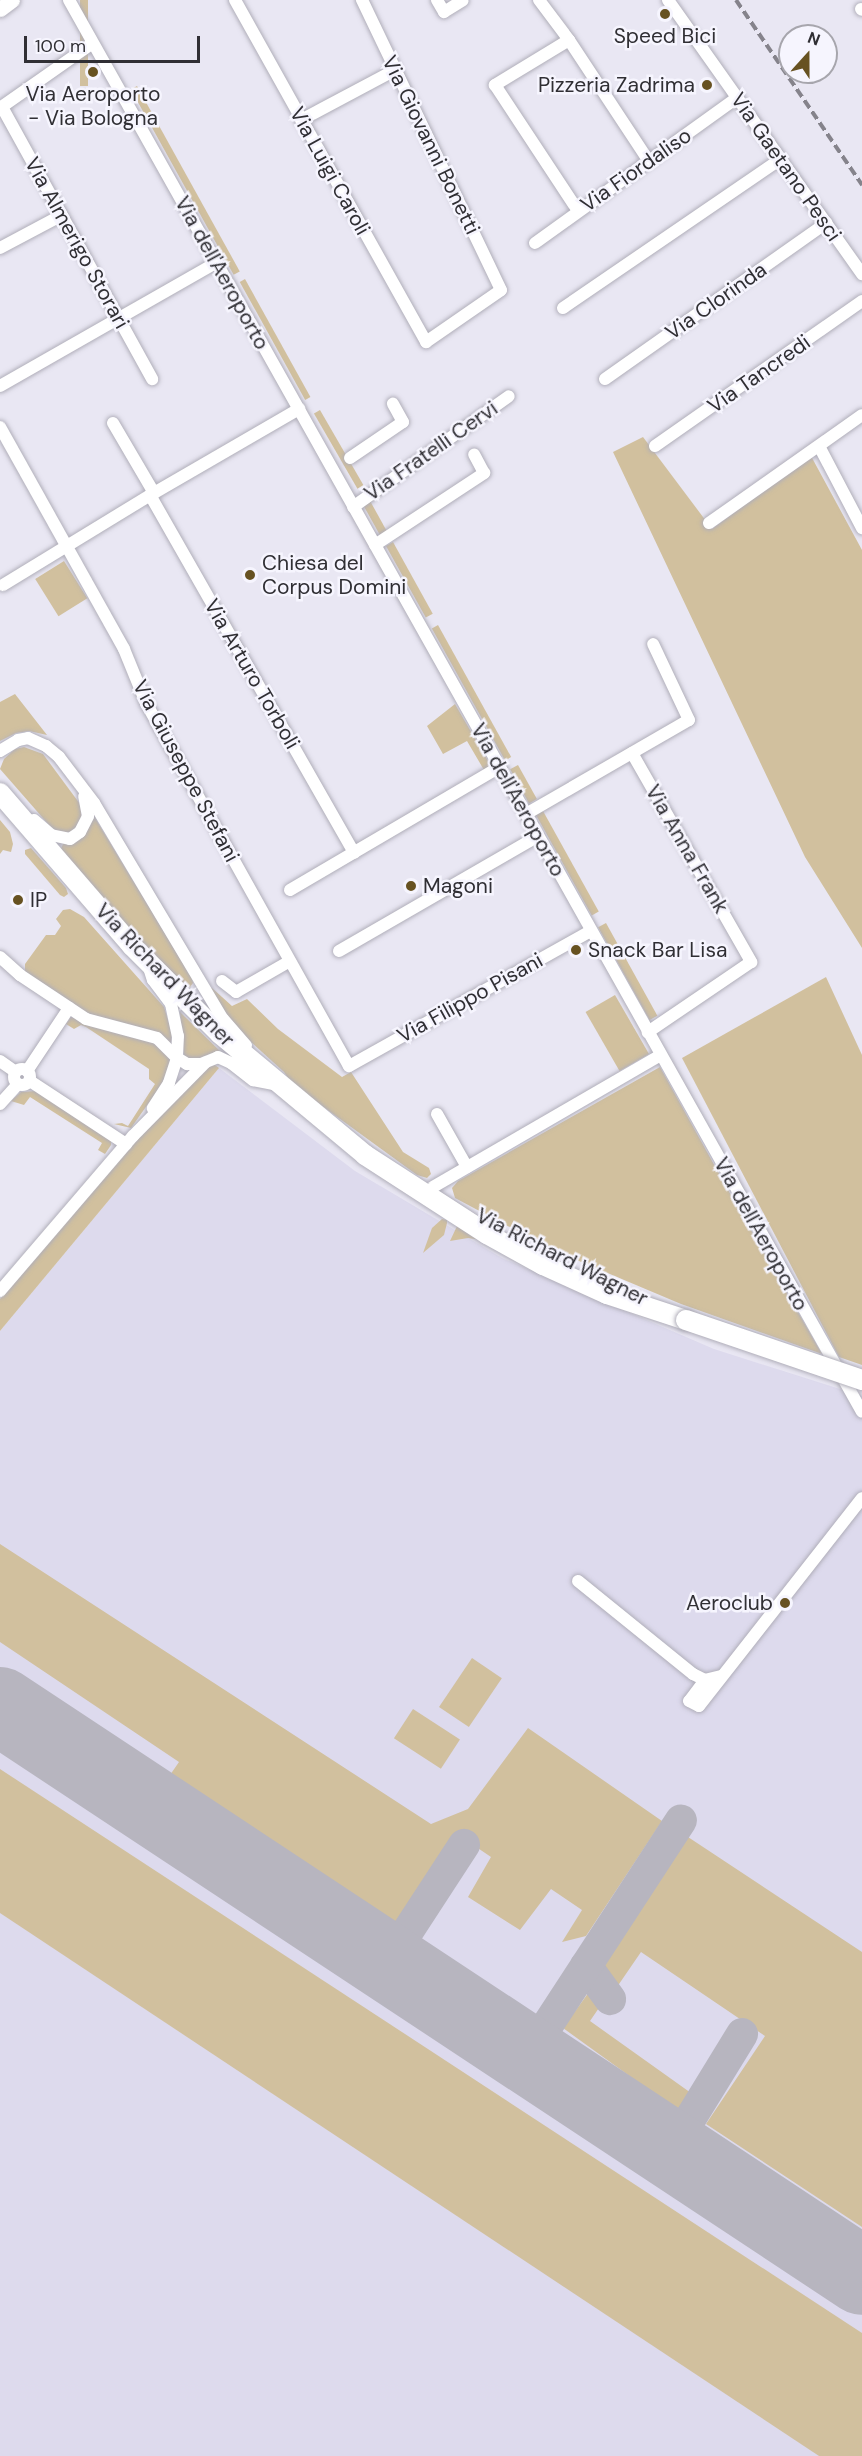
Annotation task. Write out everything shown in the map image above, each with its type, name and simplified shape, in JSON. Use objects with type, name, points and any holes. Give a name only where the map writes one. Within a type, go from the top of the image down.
[{"type":"main road","name":"Via Richard Wagner","points":[[0,793],[147,962],[220,1034],[385,1169],[519,1253],[607,1294],[862,1380]]},
{"type":"main road","name":"Via Richard Wagner","points":[[347,1138],[372,1150],[523,1240],[686,1320]]},
{"type":"street","points":[[0,9],[12,0]]},
{"type":"street","name":"Via dell'Aeroporto","points":[[69,0],[862,1413]]},
{"type":"street","name":"Via Luigi Caroli","points":[[235,0],[426,342]]},
{"type":"street","name":"Via Giovanni Bonetti","points":[[362,0],[501,290],[426,342]]},
{"type":"street","points":[[437,0],[444,12],[463,0]]},
{"type":"street","points":[[539,0],[569,40],[648,160]]},
{"type":"street","name":"Via Gaetano Pesci","points":[[668,0],[862,274]]},
{"type":"street","points":[[569,40],[495,85],[578,211]]},
{"type":"street","points":[[1,108],[93,43]]},
{"type":"street","points":[[301,120],[395,70]]},
{"type":"street","name":"Via Fiordaliso","points":[[535,243],[737,98]]},
{"type":"street","name":"Via Almerigo Storari","points":[[1,108],[152,379]]},
{"type":"street","points":[[563,308],[781,159]]},
{"type":"street","points":[[0,248],[62,215]]},
{"type":"street","name":"Via Clorinda","points":[[605,379],[826,223]]},
{"type":"street","points":[[0,386],[216,263]]},
{"type":"street","name":"Via Tancredi","points":[[655,446],[862,301]]},
{"type":"street","name":"Via Fratelli Cervi","points":[[353,507],[509,396]]},
{"type":"street","points":[[350,458],[403,422],[393,404]]},
{"type":"street","points":[[3,585],[69,547],[152,494],[298,409]]},
{"type":"street","points":[[709,523],[862,415]]},
{"type":"street","name":"Via Arturo Torboli","points":[[113,423],[354,853]]},
{"type":"street","name":"Via Giuseppe Stefani","points":[[0,427],[124,649],[146,703],[349,1066]]},
{"type":"street","points":[[819,446],[862,528]]},
{"type":"street","points":[[375,545],[484,473],[474,453]]},
{"type":"street","points":[[526,814],[689,720],[653,644]]},
{"type":"street","points":[[0,751],[18,740],[28,738],[37,741],[59,757],[94,803],[229,1027],[273,1068],[287,1091]]},
{"type":"street","name":"Via Anna Frank","points":[[633,753],[751,962],[648,1032]]},
{"type":"street","points":[[290,890],[500,767]]},
{"type":"street","points":[[0,786],[9,790],[45,831],[58,838],[70,839],[80,832],[88,816],[87,801],[76,778]]},
{"type":"street","points":[[339,951],[538,836]]},
{"type":"street","name":"Via Filippo Pisani","points":[[349,1066],[591,931]]},
{"type":"street","points":[[0,957],[20,975],[86,1019],[157,1038],[177,1058],[194,1065],[218,1057],[225,1059],[253,1080],[287,1091]]},
{"type":"street","points":[[222,981],[236,992],[290,961]]},
{"type":"street","points":[[129,1140],[169,1083],[177,1058],[178,1036],[171,1004],[153,980],[147,962]]},
{"type":"street","points":[[0,1104],[23,1077],[69,1008]]},
{"type":"street","points":[[433,1187],[661,1055]]},
{"type":"street","points":[[0,1292],[129,1140],[208,1060]]},
{"type":"street","points":[[0,1061],[129,1140]]},
{"type":"street","points":[[437,1114],[467,1167]]},
{"type":"street","points":[[721,1676],[705,1680],[689,1701],[699,1707],[862,1498]]},
{"type":"street","points":[[578,1581],[705,1680]]},
{"type":"shaded area","points":[[80,0],[88,0],[88,86],[80,86]]},
{"type":"shaded area","points":[[137,86],[240,271],[234,275],[131,89]]},
{"type":"shaded area","points":[[245,279],[310,397],[305,400],[240,282]]},
{"type":"shaded area","points":[[320,410],[364,485],[357,489],[314,414]]},
{"type":"shaded area","points":[[643,437],[712,529],[811,456],[862,550],[862,948],[805,857],[613,452]]},
{"type":"shaded area","points":[[369,499],[387,532],[380,536],[362,503]]},
{"type":"shaded area","points":[[393,542],[433,614],[426,618],[386,546]]},
{"type":"shaded area","points":[[64,561],[87,598],[58,616],[35,579]]},
{"type":"shaded area","points":[[438,625],[511,757],[505,760],[432,628]]},
{"type":"shaded area","points":[[15,694],[47,735],[29,731],[16,733],[0,741],[0,702]]},
{"type":"shaded area","points":[[455,704],[491,766],[484,770],[467,741],[443,754],[427,726]]},
{"type":"shaded area","points":[[24,747],[43,754],[80,804],[82,819],[71,833],[56,833],[0,769],[4,759],[15,749]]},
{"type":"shaded area","points":[[518,765],[537,799],[529,803],[510,769]]},
{"type":"shaded area","points":[[543,811],[599,912],[592,915],[536,815]]},
{"type":"shaded area","points":[[92,813],[192,978],[193,983],[190,987],[184,987],[172,976],[60,851],[63,844],[73,843],[85,834],[91,824]]},
{"type":"shaded area","points":[[0,820],[10,832],[13,844],[11,852],[3,850],[0,854]]},
{"type":"shaded area","points":[[31,848],[66,888],[68,894],[64,897],[25,854],[25,850]]},
{"type":"shaded area","points":[[70,909],[84,917],[164,1007],[172,1033],[171,1047],[92,1018],[25,972],[25,964],[46,935],[55,935],[61,926],[56,919],[63,910]]},
{"type":"shaded area","points":[[606,923],[657,1016],[650,1020],[598,927]]},
{"type":"shaded area","points":[[826,977],[862,1055],[862,1365],[839,1357],[682,1058]]},
{"type":"shaded area","points":[[212,988],[232,1006],[247,999],[278,1029],[342,1077],[351,1072],[403,1152],[429,1168],[431,1174],[427,1178],[417,1175],[292,1084],[284,1072],[228,1021],[208,989]]},
{"type":"shaded area","points":[[615,995],[649,1054],[620,1071],[586,1012]]},
{"type":"shaded area","points":[[180,1012],[223,1054],[197,1060],[189,1060],[184,1056]]},
{"type":"shaded area","points":[[71,1017],[152,1040],[172,1059],[167,1077],[131,1128],[114,1124],[122,1123],[128,1126],[155,1084],[149,1079],[149,1069],[86,1027],[81,1025],[74,1029],[66,1024]]},
{"type":"shaded area","points":[[215,1065],[219,1068],[0,1331],[0,1299],[131,1145],[208,1067]]},
{"type":"shaded area","points":[[660,1067],[822,1354],[681,1304],[553,1250],[455,1198],[452,1188],[458,1181]]},
{"type":"shaded area","points":[[219,1068],[355,1171],[502,1258],[714,1349],[862,1396],[862,2456],[0,2456],[0,1331]]},
{"type":"shaded area","points":[[36,1091],[111,1139],[111,1145],[105,1154],[98,1150],[102,1143],[30,1097],[24,1105],[11,1101],[21,1092]]},
{"type":"shaded area","points":[[442,1219],[447,1220],[444,1235],[423,1253],[432,1228]]},
{"type":"shaded area","points":[[458,1224],[488,1241],[468,1238],[450,1241]]},
{"type":"shaded area","points":[[0,1544],[431,1824],[468,1809],[528,1728],[662,1821],[586,1936],[562,1942],[582,1910],[551,1889],[520,1930],[468,1897],[491,1857],[457,1834],[397,1926],[170,1775],[179,1762],[0,1642]]},
{"type":"shaded area","points":[[472,1658],[502,1678],[469,1727],[439,1707]]},
{"type":"shaded area","points":[[413,1709],[460,1739],[441,1769],[394,1738]]},
{"type":"shaded area","points":[[0,1769],[862,2333],[862,2456],[819,2456],[0,1913]]},
{"type":"shaded area","points":[[688,1837],[862,1952],[862,2227],[706,2124],[765,2036],[641,1952],[617,1987],[601,1964]]},
{"type":"shaded area","points":[[589,1992],[603,2002],[590,2021],[691,2093],[678,2111],[563,2028]]},
{"type":"taxiway","points":[[528,2055],[681,1820]]},
{"type":"taxiway","points":[[387,1963],[464,1845]]},
{"type":"taxiway","points":[[586,1966],[610,1999]]},
{"type":"taxiway","points":[[671,2150],[742,2034]]},
{"type":"runway","points":[[0,1706],[862,2276]]},
{"type":"railway","points":[[736,0],[862,185]]},
{"type":"place","name":"Speed Bici","points":[[665,14]]},
{"type":"place","name":"Via Aeroporto - Via Bologna","points":[[93,72]]},
{"type":"place","name":"Pizzeria Zadrima","points":[[707,85]]},
{"type":"place","name":"Chiesa del Corpus Domini","points":[[250,575]]},
{"type":"place","name":"Magoni","points":[[411,886]]},
{"type":"place","name":"IP","points":[[18,900]]},
{"type":"place","name":"Snack Bar Lisa","points":[[576,950]]},
{"type":"place","name":"Aeroclub","points":[[785,1603]]}]
